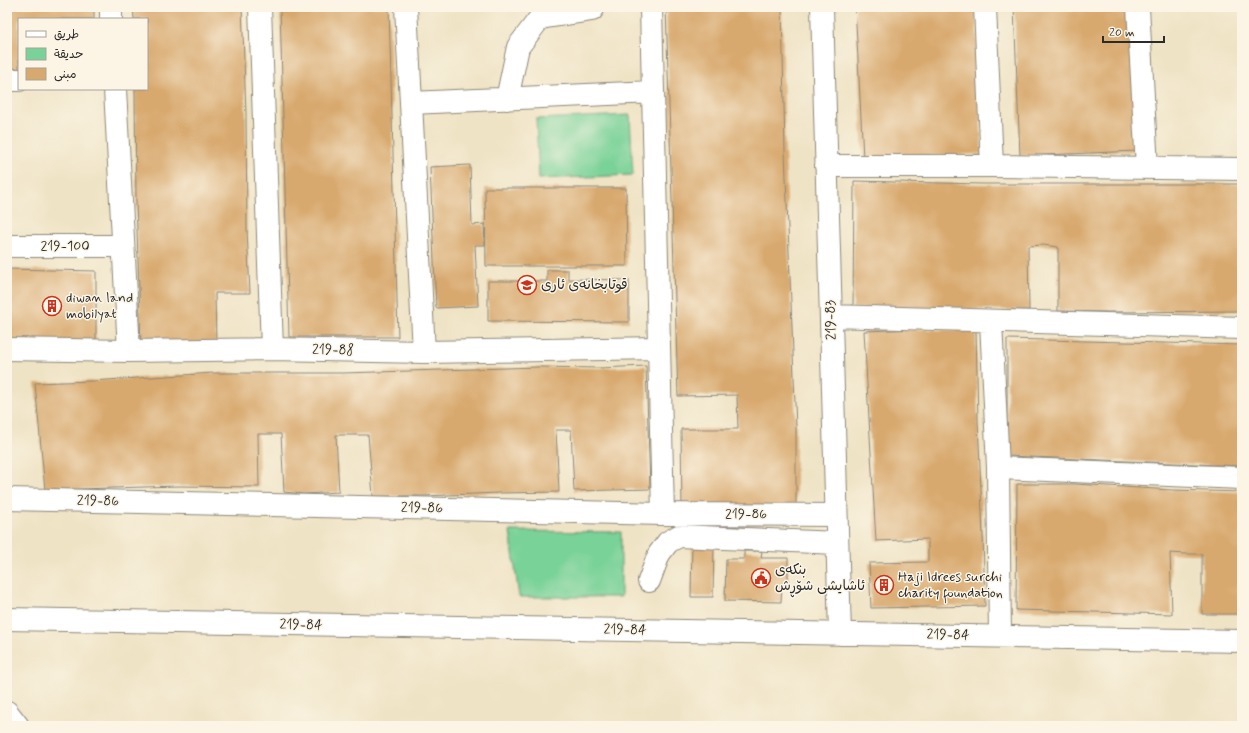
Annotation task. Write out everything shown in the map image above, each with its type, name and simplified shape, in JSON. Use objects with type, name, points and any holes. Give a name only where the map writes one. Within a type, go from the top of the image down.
[{"type":"street","points":[[111,7],[112,18]]},
{"type":"street","points":[[260,7],[272,349]]},
{"type":"street","points":[[406,7],[424,352]]},
{"type":"street","points":[[507,99],[518,46],[540,18],[592,10],[594,7]]},
{"type":"street","points":[[652,7],[663,514]]},
{"type":"street","name":"219-83","points":[[822,7],[840,634]]},
{"type":"street","points":[[985,7],[992,166]]},
{"type":"street","points":[[1138,7],[1147,168]]},
{"type":"street","points":[[7,80],[18,80]]},
{"type":"street","points":[[115,90],[129,352]]},
{"type":"street","points":[[411,103],[653,92]]},
{"type":"street","points":[[826,166],[1242,169]]},
{"type":"street","name":"219-100","points":[[7,246],[123,246]]},
{"type":"street","points":[[831,316],[1242,328]]},
{"type":"street","points":[[991,321],[998,468],[1000,636]]},
{"type":"street","name":"219-88","points":[[7,349],[129,352],[272,349],[424,352],[659,348]]},
{"type":"street","points":[[998,468],[1242,478]]},
{"type":"street","name":"219-86","points":[[7,498],[663,514],[836,515]]},
{"type":"street","points":[[649,581],[659,554],[668,542],[679,536],[837,543]]},
{"type":"street","name":"219-84","points":[[7,620],[1242,641]]},
{"type":"street","points":[[7,712],[18,726]]},
{"type":"green space","points":[[630,115],[633,175],[539,179],[536,119]]},
{"type":"green space","points":[[510,531],[621,532],[621,597],[519,597]]},
{"type":"building","points":[[7,7],[94,7],[94,18],[18,18],[18,70],[7,70]]},
{"type":"building","points":[[133,7],[242,7],[246,113],[247,230],[250,293],[215,293],[216,344],[141,345],[136,201],[135,90],[148,90],[148,18],[134,18]]},
{"type":"building","points":[[280,7],[389,7],[398,337],[289,337]]},
{"type":"building","points":[[666,7],[782,7],[785,152],[796,428],[796,508],[682,510],[681,429],[738,429],[737,395],[678,396]]},
{"type":"building","points":[[855,7],[976,7],[982,154],[863,158]]},
{"type":"building","points":[[1014,7],[1130,7],[1137,151],[1020,156]]},
{"type":"building","points":[[470,165],[472,225],[484,224],[485,245],[475,245],[478,306],[436,308],[430,167]]},
{"type":"building","points":[[854,181],[982,184],[1242,184],[1242,311],[1058,311],[1058,247],[1043,245],[1028,246],[1029,310],[853,308]]},
{"type":"building","points":[[485,188],[626,188],[627,266],[486,266]]},
{"type":"building","name":"diwan land mobilyat","points":[[7,269],[96,271],[96,343],[7,342]]},
{"type":"building","points":[[547,270],[568,270],[568,279],[629,280],[629,322],[488,321],[488,281],[547,281]]},
{"type":"building","points":[[918,329],[976,330],[985,606],[871,608],[869,563],[928,562],[928,539],[876,541],[864,331]]},
{"type":"building","points":[[1007,339],[1242,345],[1242,466],[1007,456]]},
{"type":"building","points":[[646,366],[650,489],[574,491],[571,430],[556,430],[559,492],[373,496],[368,435],[336,435],[339,492],[303,494],[284,492],[281,434],[258,434],[259,487],[178,486],[45,490],[35,383],[92,381],[213,373],[343,373],[539,367],[599,368]]},
{"type":"building","points":[[1017,484],[1075,484],[1172,490],[1242,492],[1242,614],[1202,614],[1202,554],[1170,553],[1172,614],[1016,610]]},
{"type":"building","points":[[692,544],[714,545],[713,597],[691,597]]},
{"type":"building","points":[[744,551],[762,551],[761,558],[788,558],[788,583],[782,583],[781,602],[725,601],[726,559],[744,559]]},
{"type":"place","name":"قوتابخانەی ئاری","points":[[527,285]]},
{"type":"place","name":"diwan land mobilyat","points":[[52,306]]},
{"type":"place","name":"بنکەی ئاشایشی شۆڕش","points":[[761,578]]},
{"type":"place","name":"Haji Idrees surchi charity foundation","points":[[884,585]]}]
